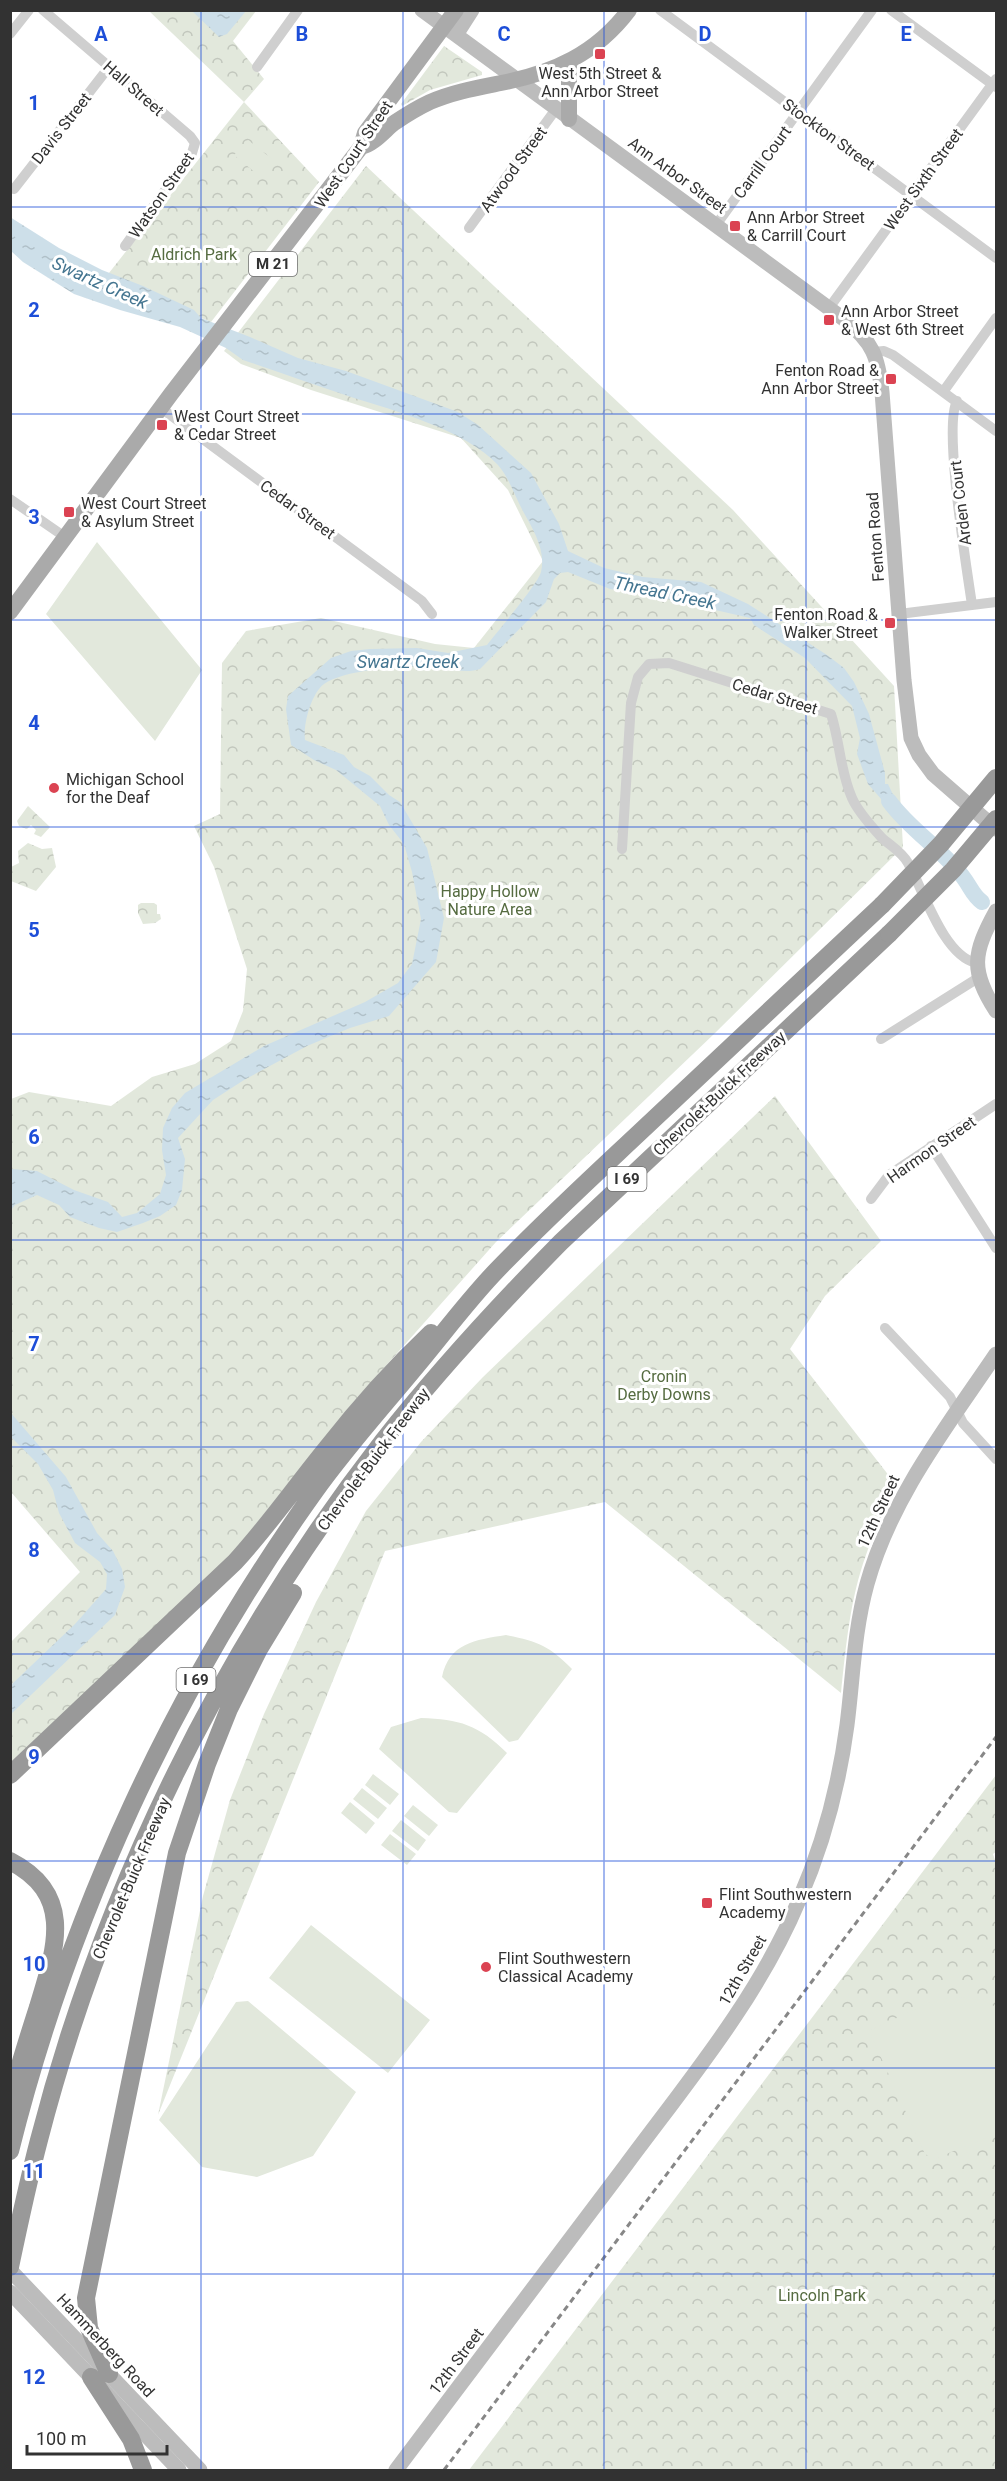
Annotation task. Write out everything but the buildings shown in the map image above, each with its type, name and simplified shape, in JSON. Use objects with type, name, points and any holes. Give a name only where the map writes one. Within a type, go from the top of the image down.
[{"type":"highway","name":"Chevrolet-Buick Freeway","points":[[10,2151],[46,2022],[108,1858],[149,1770],[200,1673],[244,1596],[318,1487],[495,1272],[599,1170],[882,905],[941,844],[996,778]]},
{"type":"highway","name":"Chevrolet-Buick Freeway","points":[[10,2268],[39,2138],[75,2022],[123,1892],[151,1826],[207,1714],[300,1557],[383,1442],[465,1342],[561,1242],[889,934],[952,870],[996,819]]},
{"type":"highway","points":[[10,1774],[235,1562],[390,1373],[495,1272]]},
{"type":"highway","points":[[143,2470],[136,2448],[100,2376],[89,2328],[86,2298],[177,1853],[207,1764],[240,1685],[383,1442]]},
{"type":"highway","points":[[10,1861],[31,1873],[46,1891],[54,1911],[56,1933],[50,1968],[10,2101]]},
{"type":"main road","name":"West Court Street","points":[[10,612],[161,408],[320,203],[361,147],[365,133],[450,31],[456,10]]},
{"type":"main road","name":"M 21","points":[[361,147],[370,144],[401,118],[431,102],[456,92],[546,72],[570,62],[604,38],[629,10]]},
{"type":"main road","points":[[563,114],[570,62]]},
{"type":"street","points":[[10,34],[29,10]]},
{"type":"street","name":"Hall Street","points":[[43,10],[189,136],[195,144]]},
{"type":"street","points":[[256,67],[298,10]]},
{"type":"street","name":"Ann Arbor Street","points":[[422,10],[829,308],[861,333],[874,352]]},
{"type":"street","points":[[450,31],[472,10]]},
{"type":"street","name":"Stockton Street","points":[[660,10],[996,258]]},
{"type":"street","name":"Carrill Court","points":[[716,225],[872,10]]},
{"type":"street","points":[[898,12],[995,83]]},
{"type":"street","name":"Davis Street","points":[[14,189],[109,67]]},
{"type":"street","name":"West Sixth Street","points":[[829,308],[995,83]]},
{"type":"street","name":"Atwood Street","points":[[469,228],[563,114]]},
{"type":"street","name":"Watson Street","points":[[125,246],[192,153],[195,144]]},
{"type":"street","points":[[944,392],[996,318]]},
{"type":"street","points":[[874,352],[884,351],[893,355],[996,431]]},
{"type":"street","name":"Fenton Road","points":[[874,352],[882,392],[899,614],[909,724],[913,744],[922,761],[939,780],[996,829]]},
{"type":"street","name":"Arden Court","points":[[957,402],[952,424],[954,454],[972,605]]},
{"type":"street","name":"Cedar Street","points":[[161,408],[422,601],[432,614]]},
{"type":"street","points":[[10,499],[65,537]]},
{"type":"street","points":[[899,614],[996,602]]},
{"type":"street","name":"Cedar Street","points":[[622,849],[631,703],[638,677],[649,664],[669,663],[792,703],[821,709],[831,714],[843,774],[853,801],[882,838],[906,859],[933,915],[954,949],[977,970]]},
{"type":"street","points":[[996,911],[979,946],[977,970],[996,1011]]},
{"type":"street","points":[[881,1039],[977,970]]},
{"type":"street","name":"Harmon Street","points":[[871,1199],[889,1175],[996,1104]]},
{"type":"street","points":[[931,1146],[996,1248]]},
{"type":"street","points":[[885,1328],[950,1397],[963,1423],[996,1459]]},
{"type":"street","name":"12th Street","points":[[396,2470],[719,2041],[771,1959],[811,1871],[831,1808],[847,1728],[858,1626],[873,1564],[889,1521],[904,1493],[996,1354]]},
{"type":"street","name":"Hammerberg Road","points":[[10,2268],[179,2470]]},
{"type":"street","name":"Hammerberg Road","points":[[10,2292],[200,2470]]},
{"type":"green space","points":[[149,11],[256,11],[233,41],[264,79],[244,102]]},
{"type":"green space","points":[[444,46],[482,72],[482,75],[430,90],[402,106],[401,104]]},
{"type":"green space","name":"Aldrich Park","points":[[244,102],[319,182],[211,322],[105,278]]},
{"type":"green space","points":[[248,140],[272,159],[258,175],[234,155]]},
{"type":"green space","name":"Happy Hollow Nature Area","points":[[366,166],[733,510],[894,686],[903,847],[714,1034],[496,1242],[351,1405],[229,1558],[11,1762],[10,1643],[80,1572],[11,1492],[11,1099],[29,1092],[111,1106],[152,1077],[195,1064],[231,1041],[243,1011],[247,969],[214,867],[194,826],[220,814],[222,663],[246,631],[321,618],[435,644],[474,648],[543,561],[508,490],[461,438],[311,390],[241,364],[224,351]]},
{"type":"green space","points":[[97,542],[202,670],[155,741],[46,614]]},
{"type":"green space","points":[[28,806],[50,827],[41,837],[34,834],[36,830],[31,825],[27,829],[19,826],[17,821]]},
{"type":"green space","points":[[28,843],[42,849],[52,848],[56,867],[36,891],[11,881],[11,867],[19,863],[18,851]]},
{"type":"green space","points":[[141,903],[157,905],[157,914],[160,914],[161,919],[155,923],[143,924],[138,913],[138,905]]},
{"type":"green space","name":"Cronin Derby Downs","points":[[775,1096],[881,1241],[825,1296],[790,1349],[897,1486],[869,1546],[856,1589],[849,1623],[841,1693],[605,1502],[385,1551],[158,2115],[203,1896],[230,1800],[264,1714],[316,1602],[366,1511],[421,1442],[483,1377]]},
{"type":"green space","points":[[506,1635],[550,1650],[572,1669],[518,1740],[509,1742],[442,1677],[445,1666],[457,1650],[474,1642]]},
{"type":"green space","points":[[421,1718],[447,1720],[468,1725],[497,1743],[507,1753],[457,1813],[449,1812],[379,1749],[391,1727]]},
{"type":"green space","points":[[373,1774],[399,1794],[390,1805],[365,1785]]},
{"type":"green space","name":"Lincoln Park","points":[[996,1775],[996,1852],[993,1854],[996,1863],[996,2470],[469,2470]]},
{"type":"green space","points":[[362,1788],[387,1808],[378,1819],[353,1799]]},
{"type":"green space","points":[[350,1802],[375,1823],[366,1834],[341,1813]]},
{"type":"green space","points":[[413,1805],[438,1825],[429,1836],[404,1816]]},
{"type":"green space","points":[[401,1820],[426,1840],[418,1851],[392,1831]]},
{"type":"green space","points":[[390,1834],[416,1854],[407,1865],[381,1845]]},
{"type":"green space","points":[[311,1925],[430,2020],[388,2073],[269,1978]]},
{"type":"green space","points":[[957,1997],[982,2000],[996,2007],[996,2134],[934,2159],[925,2154],[869,2031],[935,2000]]},
{"type":"green space","points":[[248,2001],[356,2092],[313,2156],[257,2177],[202,2167],[159,2120],[236,2002]]},
{"type":"water","points":[[192,11],[246,11],[227,34],[219,37]]},
{"type":"water","name":"Swartz Creek","points":[[10,217],[59,248],[102,270],[194,310],[201,318],[298,358],[346,371],[458,412],[478,425],[531,473],[559,524],[568,551],[604,568],[643,577],[701,582],[748,604],[827,655],[844,668],[854,682],[869,714],[885,773],[885,784],[888,784],[901,807],[903,824],[868,784],[857,754],[860,738],[852,706],[805,658],[754,625],[750,618],[659,597],[610,589],[568,572],[560,573],[554,579],[546,602],[480,669],[466,671],[415,666],[344,675],[324,684],[319,689],[309,710],[305,726],[305,740],[344,755],[354,767],[370,776],[389,795],[400,802],[427,848],[444,918],[436,962],[389,1016],[350,1028],[307,1046],[244,1080],[213,1100],[178,1138],[185,1159],[182,1190],[176,1205],[160,1216],[117,1232],[70,1217],[59,1205],[37,1195],[15,1205],[11,1210],[11,1169],[37,1171],[74,1190],[108,1202],[122,1217],[137,1213],[160,1194],[166,1175],[162,1150],[163,1128],[172,1108],[185,1093],[264,1046],[365,1002],[398,983],[412,964],[421,919],[404,844],[389,825],[380,806],[336,770],[314,760],[291,745],[286,709],[288,696],[331,658],[351,651],[417,648],[448,653],[487,645],[533,587],[541,572],[542,556],[532,527],[506,476],[498,465],[467,442],[409,415],[243,360],[226,348],[180,327],[74,294],[23,262],[11,251]]},
{"type":"water","points":[[10,1412],[66,1477],[97,1533],[113,1551],[122,1569],[125,1587],[115,1615],[11,1714],[11,1685],[75,1624],[106,1589],[107,1574],[100,1562],[75,1543],[59,1513],[53,1490],[38,1464],[11,1437]]},
{"type":"waterway","name":"Thread Creek","points":[[889,801],[906,821],[945,857],[982,902]]},
{"type":"railway","points":[[444,2470],[996,1737]]},
{"type":"place","name":"West 5th Street & Ann Arbor Street","points":[[600,54]]},
{"type":"place","name":"Ann Arbor Street & Carrill Court","points":[[735,226]]},
{"type":"place","name":"Ann Arbor Street & West 6th Street","points":[[829,320]]},
{"type":"place","name":"Fenton Road & Ann Arbor Street","points":[[891,379]]},
{"type":"place","name":"West Court Street & Cedar Street","points":[[162,425]]},
{"type":"place","name":"West Court Street & Asylum Street","points":[[69,512]]},
{"type":"place","name":"Fenton Road & Walker Street","points":[[890,623]]},
{"type":"place","name":"Michigan School for the Deaf","points":[[54,788]]},
{"type":"place","name":"Flint Southwestern Academy","points":[[707,1903]]},
{"type":"place","name":"Flint Southwestern Classical Academy","points":[[486,1967]]}]
